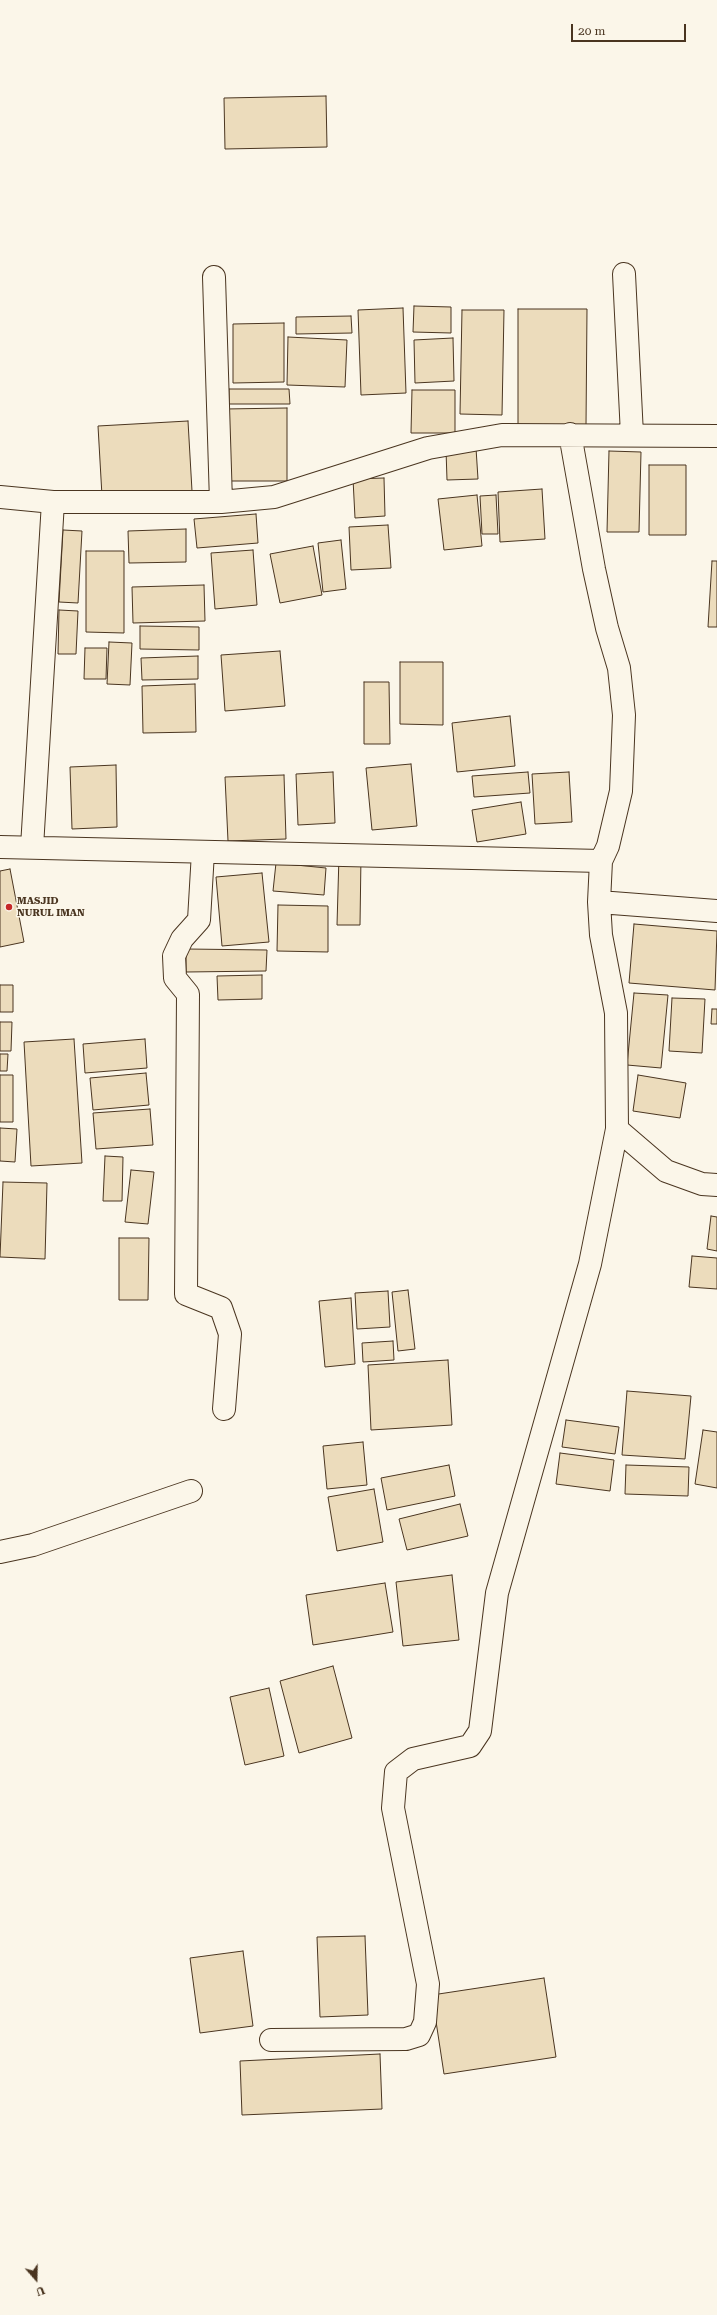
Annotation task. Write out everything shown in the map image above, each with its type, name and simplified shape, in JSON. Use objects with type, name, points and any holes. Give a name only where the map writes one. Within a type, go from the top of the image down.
[{"type":"street","points":[[624,274],[632,435]]},
{"type":"street","points":[[214,277],[221,502]]},
{"type":"street","points":[[271,2040],[406,2040],[419,2035],[426,2022],[428,1984],[393,1808],[396,1772],[414,1759],[470,1746],[480,1731],[497,1593],[590,1264],[617,1129],[616,1013],[601,935],[599,902],[601,861],[608,846],[621,791],[624,715],[619,668],[607,628],[596,577],[570,434]]},
{"type":"street","points":[[0,497],[53,502],[221,502],[274,497],[428,448],[502,435],[570,434],[717,436]]},
{"type":"street","points":[[32,847],[53,502]]},
{"type":"street","points":[[0,847],[601,861]]},
{"type":"street","points":[[203,852],[199,920],[182,939],[174,956],[175,978],[188,994],[186,1294],[221,1308],[230,1334],[224,1409]]},
{"type":"street","points":[[599,902],[717,911]]},
{"type":"street","points":[[617,1129],[666,1171],[702,1184],[717,1185]]},
{"type":"street","points":[[0,1552],[33,1545],[191,1491]]},
{"type":"building","points":[[326,96],[327,147],[225,149],[224,98]]},
{"type":"building","points":[[414,306],[451,307],[451,333],[413,332]]},
{"type":"building","points":[[403,308],[406,393],[361,395],[358,310]]},
{"type":"building","points":[[518,309],[587,309],[586,426],[518,426]]},
{"type":"building","points":[[462,310],[504,310],[502,415],[460,414]]},
{"type":"building","points":[[351,316],[352,333],[296,334],[296,317]]},
{"type":"building","points":[[284,323],[284,382],[233,383],[233,324]]},
{"type":"building","points":[[288,337],[347,340],[345,387],[287,385]]},
{"type":"building","points":[[453,338],[454,381],[415,383],[414,340]]},
{"type":"building","points":[[229,389],[289,389],[290,404],[229,404]]},
{"type":"building","points":[[412,390],[455,390],[455,433],[411,433]]},
{"type":"building","points":[[287,408],[287,481],[226,481],[225,409]]},
{"type":"building","points":[[188,421],[192,491],[102,496],[98,426]]},
{"type":"building","points":[[476,448],[478,479],[447,480],[446,450]]},
{"type":"building","points":[[609,451],[641,452],[639,532],[607,532]]},
{"type":"building","points":[[649,465],[686,465],[686,535],[649,535]]},
{"type":"building","points":[[384,478],[385,516],[355,518],[353,479]]},
{"type":"building","points":[[542,489],[545,539],[500,542],[498,492]]},
{"type":"building","points":[[477,495],[482,546],[444,550],[438,499]]},
{"type":"building","points":[[496,495],[498,534],[482,534],[480,496]]},
{"type":"building","points":[[256,514],[258,543],[197,548],[194,519]]},
{"type":"building","points":[[388,525],[391,568],[351,570],[349,527]]},
{"type":"building","points":[[186,529],[186,562],[129,563],[128,531]]},
{"type":"building","points":[[63,530],[82,531],[78,603],[59,602]]},
{"type":"building","points":[[341,540],[346,589],[323,592],[318,543]]},
{"type":"building","points":[[313,546],[322,595],[280,603],[270,554]]},
{"type":"building","points":[[253,550],[257,605],[215,609],[211,553]]},
{"type":"building","points":[[86,551],[124,551],[124,633],[86,632]]},
{"type":"building","points":[[712,561],[717,561],[717,627],[708,627]]},
{"type":"building","points":[[204,585],[205,621],[133,623],[132,587]]},
{"type":"building","points":[[59,610],[78,611],[76,654],[58,654]]},
{"type":"building","points":[[140,626],[199,627],[199,650],[140,649]]},
{"type":"building","points":[[109,642],[132,643],[130,685],[107,684]]},
{"type":"building","points":[[85,648],[107,648],[106,679],[84,679]]},
{"type":"building","points":[[280,651],[285,706],[225,711],[221,655]]},
{"type":"building","points":[[198,656],[198,679],[142,680],[141,658]]},
{"type":"building","points":[[400,662],[443,662],[443,725],[400,724]]},
{"type":"building","points":[[364,682],[389,682],[390,744],[364,744]]},
{"type":"building","points":[[195,684],[196,732],[143,733],[142,686]]},
{"type":"building","points":[[510,716],[515,766],[457,772],[452,723]]},
{"type":"building","points":[[411,764],[417,826],[372,830],[366,768]]},
{"type":"building","points":[[116,765],[117,827],[72,829],[70,767]]},
{"type":"building","points":[[333,772],[335,823],[298,825],[296,774]]},
{"type":"building","points":[[528,772],[530,793],[474,797],[472,776]]},
{"type":"building","points":[[569,772],[572,822],[535,824],[532,774]]},
{"type":"building","points":[[284,775],[286,839],[228,841],[225,777]]},
{"type":"building","points":[[521,802],[526,834],[477,842],[472,810]]},
{"type":"building","points":[[339,856],[361,856],[360,925],[337,925]]},
{"type":"building","points":[[276,863],[326,868],[324,895],[273,891]]},
{"type":"building","name":"MASJID NURUL IMAN","points":[[10,869],[24,942],[0,947],[0,871]]},
{"type":"building","points":[[262,873],[269,942],[222,946],[216,877]]},
{"type":"building","points":[[278,905],[328,906],[328,952],[277,951]]},
{"type":"building","points":[[634,924],[717,931],[715,990],[629,983]]},
{"type":"building","points":[[186,949],[267,950],[266,971],[186,972]]},
{"type":"building","points":[[262,975],[262,999],[218,1000],[217,976]]},
{"type":"building","points":[[0,985],[13,985],[13,1012],[0,1012]]},
{"type":"building","points":[[634,993],[668,995],[661,1068],[627,1065]]},
{"type":"building","points":[[672,998],[705,999],[702,1053],[669,1051]]},
{"type":"building","points":[[712,1009],[717,1009],[717,1024],[711,1024]]},
{"type":"building","points":[[0,1022],[12,1022],[11,1051],[0,1051]]},
{"type":"building","points":[[74,1039],[82,1163],[31,1166],[24,1042]]},
{"type":"building","points":[[145,1039],[147,1068],[85,1073],[83,1044]]},
{"type":"building","points":[[0,1054],[8,1054],[7,1071],[0,1071]]},
{"type":"building","points":[[146,1073],[149,1105],[93,1110],[90,1078]]},
{"type":"building","points":[[0,1075],[13,1075],[13,1122],[0,1122]]},
{"type":"building","points":[[638,1075],[686,1083],[680,1118],[633,1111]]},
{"type":"building","points":[[150,1109],[153,1145],[96,1149],[93,1113]]},
{"type":"building","points":[[0,1128],[17,1129],[15,1162],[0,1161]]},
{"type":"building","points":[[105,1156],[123,1157],[122,1201],[103,1201]]},
{"type":"building","points":[[131,1170],[154,1172],[148,1224],[125,1222]]},
{"type":"building","points":[[3,1182],[47,1183],[45,1259],[0,1257]]},
{"type":"building","points":[[711,1216],[717,1217],[717,1251],[707,1249]]},
{"type":"building","points":[[119,1238],[149,1238],[148,1300],[119,1300]]},
{"type":"building","points":[[692,1256],[717,1258],[717,1289],[689,1287]]},
{"type":"building","points":[[408,1290],[415,1349],[398,1351],[392,1292]]},
{"type":"building","points":[[388,1291],[390,1327],[357,1329],[355,1293]]},
{"type":"building","points":[[351,1298],[355,1364],[325,1367],[319,1301]]},
{"type":"building","points":[[393,1341],[394,1360],[363,1362],[362,1343]]},
{"type":"building","points":[[448,1360],[452,1425],[371,1430],[368,1365]]},
{"type":"building","points":[[627,1391],[691,1396],[685,1459],[622,1455]]},
{"type":"building","points":[[566,1420],[619,1427],[615,1454],[562,1447]]},
{"type":"building","points":[[703,1430],[717,1432],[717,1488],[695,1484]]},
{"type":"building","points":[[363,1442],[367,1485],[327,1489],[323,1446]]},
{"type":"building","points":[[560,1453],[614,1460],[610,1491],[556,1484]]},
{"type":"building","points":[[449,1465],[455,1496],[387,1510],[381,1478]]},
{"type":"building","points":[[626,1465],[689,1467],[688,1496],[625,1494]]},
{"type":"building","points":[[374,1489],[383,1542],[337,1551],[328,1497]]},
{"type":"building","points":[[460,1504],[468,1536],[407,1550],[399,1519]]},
{"type":"building","points":[[452,1575],[459,1640],[403,1646],[396,1582]]},
{"type":"building","points":[[385,1583],[393,1632],[313,1645],[306,1595]]},
{"type":"building","points":[[333,1666],[352,1738],[299,1753],[280,1681]]},
{"type":"building","points":[[269,1688],[284,1756],[245,1765],[230,1697]]},
{"type":"building","points":[[365,1936],[368,2015],[320,2017],[317,1937]]},
{"type":"building","points":[[243,1951],[253,2026],[200,2033],[190,1958]]},
{"type":"building","points":[[544,1978],[556,2057],[444,2074],[432,1995]]},
{"type":"building","points":[[380,2054],[382,2109],[242,2115],[240,2061]]},
{"type":"place","name":"MASJID NURUL IMAN","points":[[9,907]]}]
